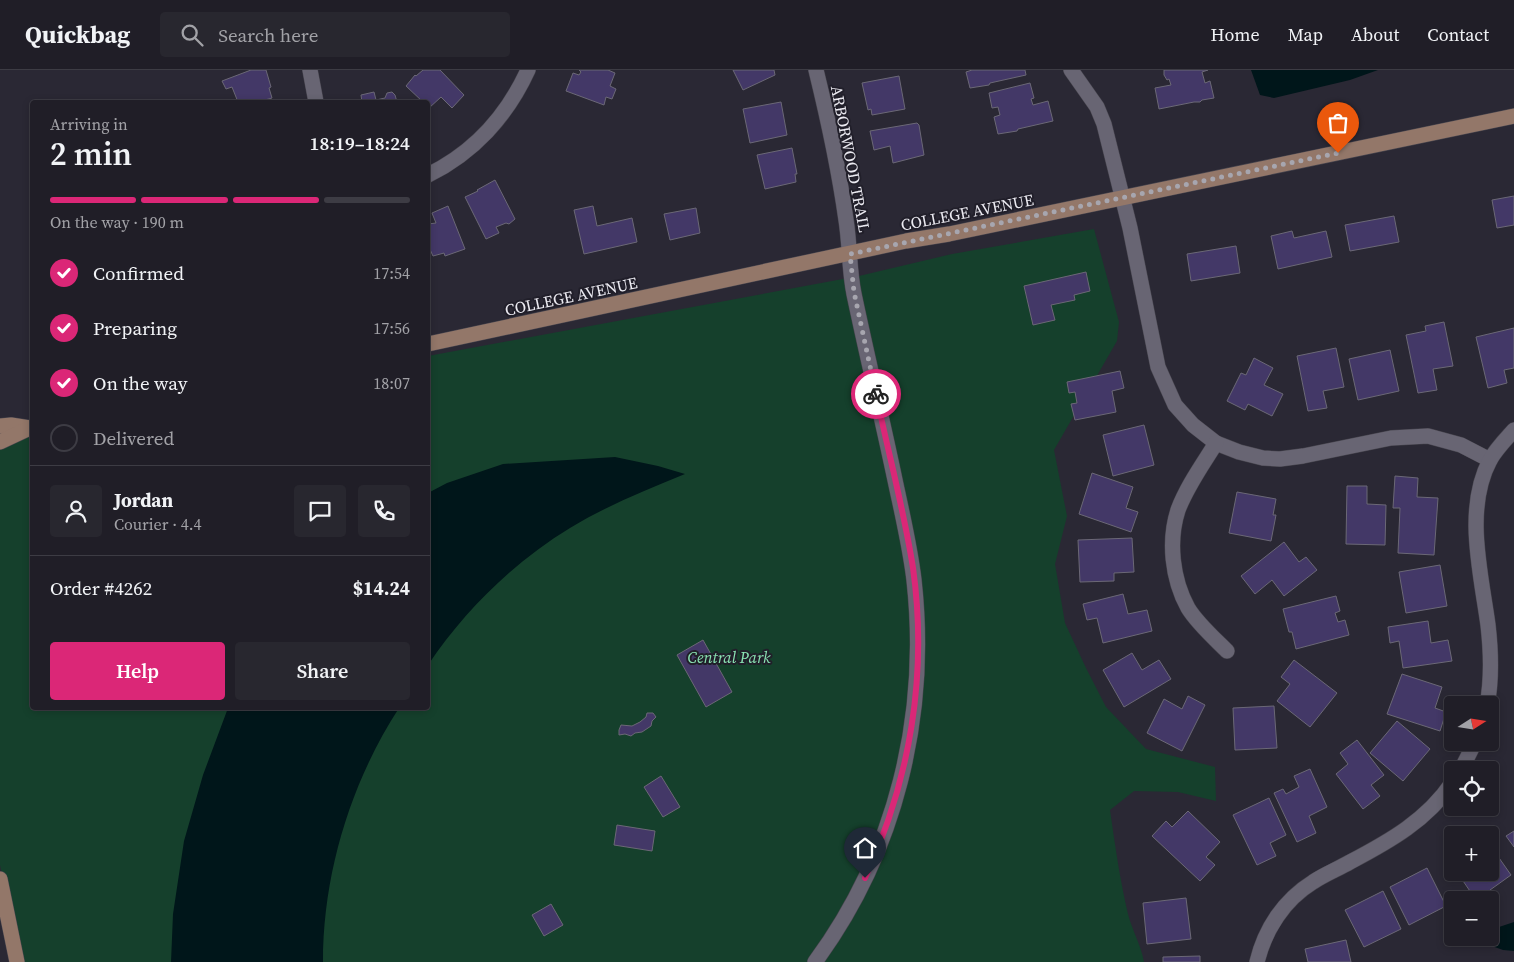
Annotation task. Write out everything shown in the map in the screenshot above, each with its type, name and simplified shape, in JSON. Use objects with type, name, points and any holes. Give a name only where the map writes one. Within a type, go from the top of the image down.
[{"type":"main road","name":"COLLEGE AVENUE","points":[[430,344],[1514,116]]},
{"type":"main road","points":[[0,426],[11,424],[30,428]]},
{"type":"main road","points":[[0,442],[30,428]]},
{"type":"main road","points":[[0,879],[17,962]]},
{"type":"street","points":[[310,70],[316,100]]},
{"type":"street","points":[[430,174],[457,158],[495,124],[521,86],[528,70]]},
{"type":"street","name":"ARBORWOOD TRAIL","points":[[815,962],[856,897],[892,813],[913,727],[918,667],[917,614],[912,568],[854,292],[844,202],[816,70]]},
{"type":"street","points":[[1072,70],[1096,107],[1104,124],[1123,197],[1158,367],[1175,405],[1193,424],[1216,443],[1239,452],[1263,458],[1280,459],[1303,456],[1391,438],[1428,436],[1461,445],[1490,460]]},
{"type":"street","points":[[1488,696],[1490,657],[1476,520],[1477,500],[1482,479],[1490,460],[1514,430]]},
{"type":"street","points":[[1216,443],[1178,511],[1172,551],[1178,581],[1189,609],[1227,650]]},
{"type":"street","points":[[1257,962],[1266,933],[1286,904],[1298,893],[1312,882],[1350,863],[1401,833],[1422,818],[1444,793]]},
{"type":"green space","name":"Central Park","points":[[1094,229],[1119,322],[1117,341],[1054,450],[1067,516],[1055,564],[1065,623],[1106,707],[1146,749],[1215,767],[1216,801],[1178,792],[1134,791],[1110,810],[1125,901],[1144,962],[20,962],[0,865],[0,436],[30,430],[30,710],[430,710],[430,356],[859,276],[952,254]]},
{"type":"shaded area","points":[[1251,70],[1378,70],[1350,80],[1274,98],[1260,95]]},
{"type":"shaded area","points":[[615,457],[685,474],[626,499],[549,541],[510,572],[474,606],[430,662],[430,492],[447,483],[503,464]]},
{"type":"shaded area","points":[[227,710],[398,710],[367,766],[343,829],[328,895],[323,962],[171,962],[173,914],[184,841],[203,775]]},
{"type":"shaded area","points":[[1514,922],[1514,951],[1492,946],[1499,946],[1499,927]]},
{"type":"building","points":[[251,70],[266,70],[272,98],[265,100],[237,100],[232,87],[226,89],[222,81]]},
{"type":"building","points":[[423,70],[440,70],[464,95],[452,108],[441,97],[430,107],[430,100],[421,100],[406,86]]},
{"type":"building","points":[[579,70],[608,70],[615,73],[610,86],[616,89],[612,99],[606,97],[604,105],[566,91],[573,73],[579,75],[581,72]]},
{"type":"building","points":[[733,70],[774,70],[775,75],[743,90]]},
{"type":"building","points":[[972,70],[1025,70],[1026,75],[970,88],[966,72]]},
{"type":"building","points":[[1164,70],[1208,70],[1202,72],[1205,83],[1210,81],[1214,98],[1159,109],[1155,88],[1171,85],[1169,79],[1167,80],[1164,75]]},
{"type":"building","points":[[899,76],[905,109],[872,115],[871,109],[868,110],[862,83]]},
{"type":"building","points":[[1030,83],[1034,98],[1031,99],[1033,105],[1048,101],[1053,121],[998,134],[994,117],[1000,115],[998,107],[992,108],[989,93]]},
{"type":"building","points":[[374,92],[376,100],[362,100],[361,95]]},
{"type":"building","points":[[392,92],[396,100],[376,100],[385,98],[387,93]]},
{"type":"building","points":[[781,102],[787,135],[750,143],[743,109]]},
{"type":"building","points":[[917,123],[919,125],[924,155],[893,163],[890,146],[874,150],[870,131]]},
{"type":"building","points":[[792,148],[797,174],[795,174],[796,182],[765,189],[757,155]]},
{"type":"building","points":[[495,180],[515,219],[509,224],[506,223],[496,227],[499,233],[486,239],[465,197]]},
{"type":"building","points":[[1514,196],[1514,225],[1497,228],[1492,200]]},
{"type":"building","points":[[448,206],[465,249],[445,256],[444,253],[433,256],[430,249],[430,224],[436,223],[432,213]]},
{"type":"building","points":[[593,206],[597,226],[632,218],[637,242],[584,254],[574,210]]},
{"type":"building","points":[[696,208],[700,233],[670,240],[664,214]]},
{"type":"building","points":[[1394,216],[1399,242],[1350,251],[1345,225]]},
{"type":"building","points":[[1292,231],[1294,238],[1326,231],[1332,257],[1278,269],[1271,236]]},
{"type":"building","points":[[1236,246],[1240,273],[1191,281],[1187,254]]},
{"type":"building","points":[[1086,272],[1090,291],[1074,295],[1075,300],[1051,305],[1055,320],[1033,325],[1024,286]]},
{"type":"building","points":[[1444,322],[1453,366],[1433,369],[1437,390],[1418,393],[1406,335],[1426,331],[1425,326]]},
{"type":"building","points":[[1514,328],[1514,368],[1504,370],[1507,383],[1488,388],[1476,337]]},
{"type":"building","points":[[1336,348],[1344,387],[1323,391],[1327,408],[1308,411],[1297,356]]},
{"type":"building","points":[[1390,350],[1399,391],[1358,400],[1349,359]]},
{"type":"building","points":[[1254,358],[1273,368],[1264,385],[1283,394],[1272,416],[1248,404],[1245,410],[1227,401],[1241,373],[1246,375]]},
{"type":"building","points":[[1120,371],[1124,388],[1112,391],[1116,412],[1075,420],[1071,404],[1077,403],[1075,392],[1069,393],[1067,382]]},
{"type":"building","points":[[1144,425],[1154,465],[1113,476],[1103,435]]},
{"type":"building","points":[[1092,473],[1133,487],[1126,508],[1138,512],[1131,532],[1079,514]]},
{"type":"building","points":[[1395,476],[1418,478],[1417,497],[1438,498],[1434,555],[1398,553],[1400,508],[1393,508]]},
{"type":"building","points":[[1347,486],[1367,486],[1367,504],[1386,505],[1385,545],[1346,544]]},
{"type":"building","points":[[1237,492],[1276,499],[1273,515],[1276,515],[1271,541],[1229,533]]},
{"type":"building","points":[[1132,538],[1134,572],[1114,573],[1114,581],[1080,582],[1078,540]]},
{"type":"building","points":[[1284,542],[1299,562],[1306,557],[1317,570],[1284,596],[1272,580],[1255,594],[1241,576]]},
{"type":"building","points":[[1440,565],[1447,606],[1406,613],[1399,572]]},
{"type":"building","points":[[1123,594],[1128,614],[1147,610],[1152,631],[1103,643],[1097,618],[1087,620],[1083,604]]},
{"type":"building","points":[[1336,596],[1340,611],[1335,613],[1338,622],[1345,620],[1349,635],[1296,649],[1283,609]]},
{"type":"building","points":[[1428,621],[1431,643],[1448,640],[1452,661],[1403,668],[1399,641],[1390,643],[1388,627]]},
{"type":"building","points":[[703,640],[732,692],[706,707],[677,655]]},
{"type":"building","points":[[1132,653],[1142,670],[1159,660],[1171,679],[1124,707],[1103,670]]},
{"type":"building","points":[[1294,660],[1337,693],[1310,727],[1277,701],[1290,684],[1281,677]]},
{"type":"building","points":[[1402,674],[1442,687],[1435,708],[1444,711],[1440,731],[1387,714]]},
{"type":"building","points":[[1188,696],[1205,705],[1182,751],[1147,733],[1164,699],[1182,709]]},
{"type":"building","points":[[1274,706],[1277,748],[1235,750],[1233,708]]},
{"type":"building","points":[[647,713],[653,713],[656,717],[652,721],[651,726],[631,736],[619,735],[621,725],[632,726],[646,717]]},
{"type":"building","points":[[1397,721],[1430,749],[1403,781],[1370,753]]},
{"type":"building","points":[[1357,740],[1384,775],[1371,785],[1380,796],[1363,809],[1336,774],[1348,764],[1340,753]]},
{"type":"building","points":[[1310,769],[1327,807],[1309,816],[1316,833],[1297,842],[1274,793],[1283,789],[1286,794],[1299,787],[1294,776]]},
{"type":"building","points":[[661,776],[680,807],[663,817],[644,787]]},
{"type":"building","points":[[1269,798],[1286,835],[1270,843],[1276,856],[1257,865],[1233,815]]},
{"type":"building","points":[[1188,811],[1220,842],[1206,857],[1215,865],[1200,881],[1152,836],[1166,821],[1172,827]]},
{"type":"building","points":[[617,825],[655,831],[652,851],[614,845]]},
{"type":"building","points":[[1514,831],[1514,847],[1506,836]]},
{"type":"building","points":[[1499,858],[1511,875],[1490,891],[1470,891],[1463,881],[1499,881]]},
{"type":"building","points":[[1427,868],[1444,902],[1444,907],[1409,925],[1390,887]]},
{"type":"building","points":[[1383,891],[1401,929],[1364,947],[1345,910]]},
{"type":"building","points":[[1186,898],[1191,939],[1147,944],[1143,903]]},
{"type":"building","points":[[551,904],[563,925],[544,936],[532,915]]},
{"type":"building","points":[[1346,940],[1351,962],[1308,962],[1305,949]]},
{"type":"building","points":[[1200,956],[1200,962],[1163,962],[1163,957]]},
{"type":"way so far","points":[[876,394],[852,282],[850,254],[1338,153]]},
{"type":"route","points":[[865,878],[892,813],[900,784],[913,727],[918,667],[917,614],[912,568],[876,394]]}]
